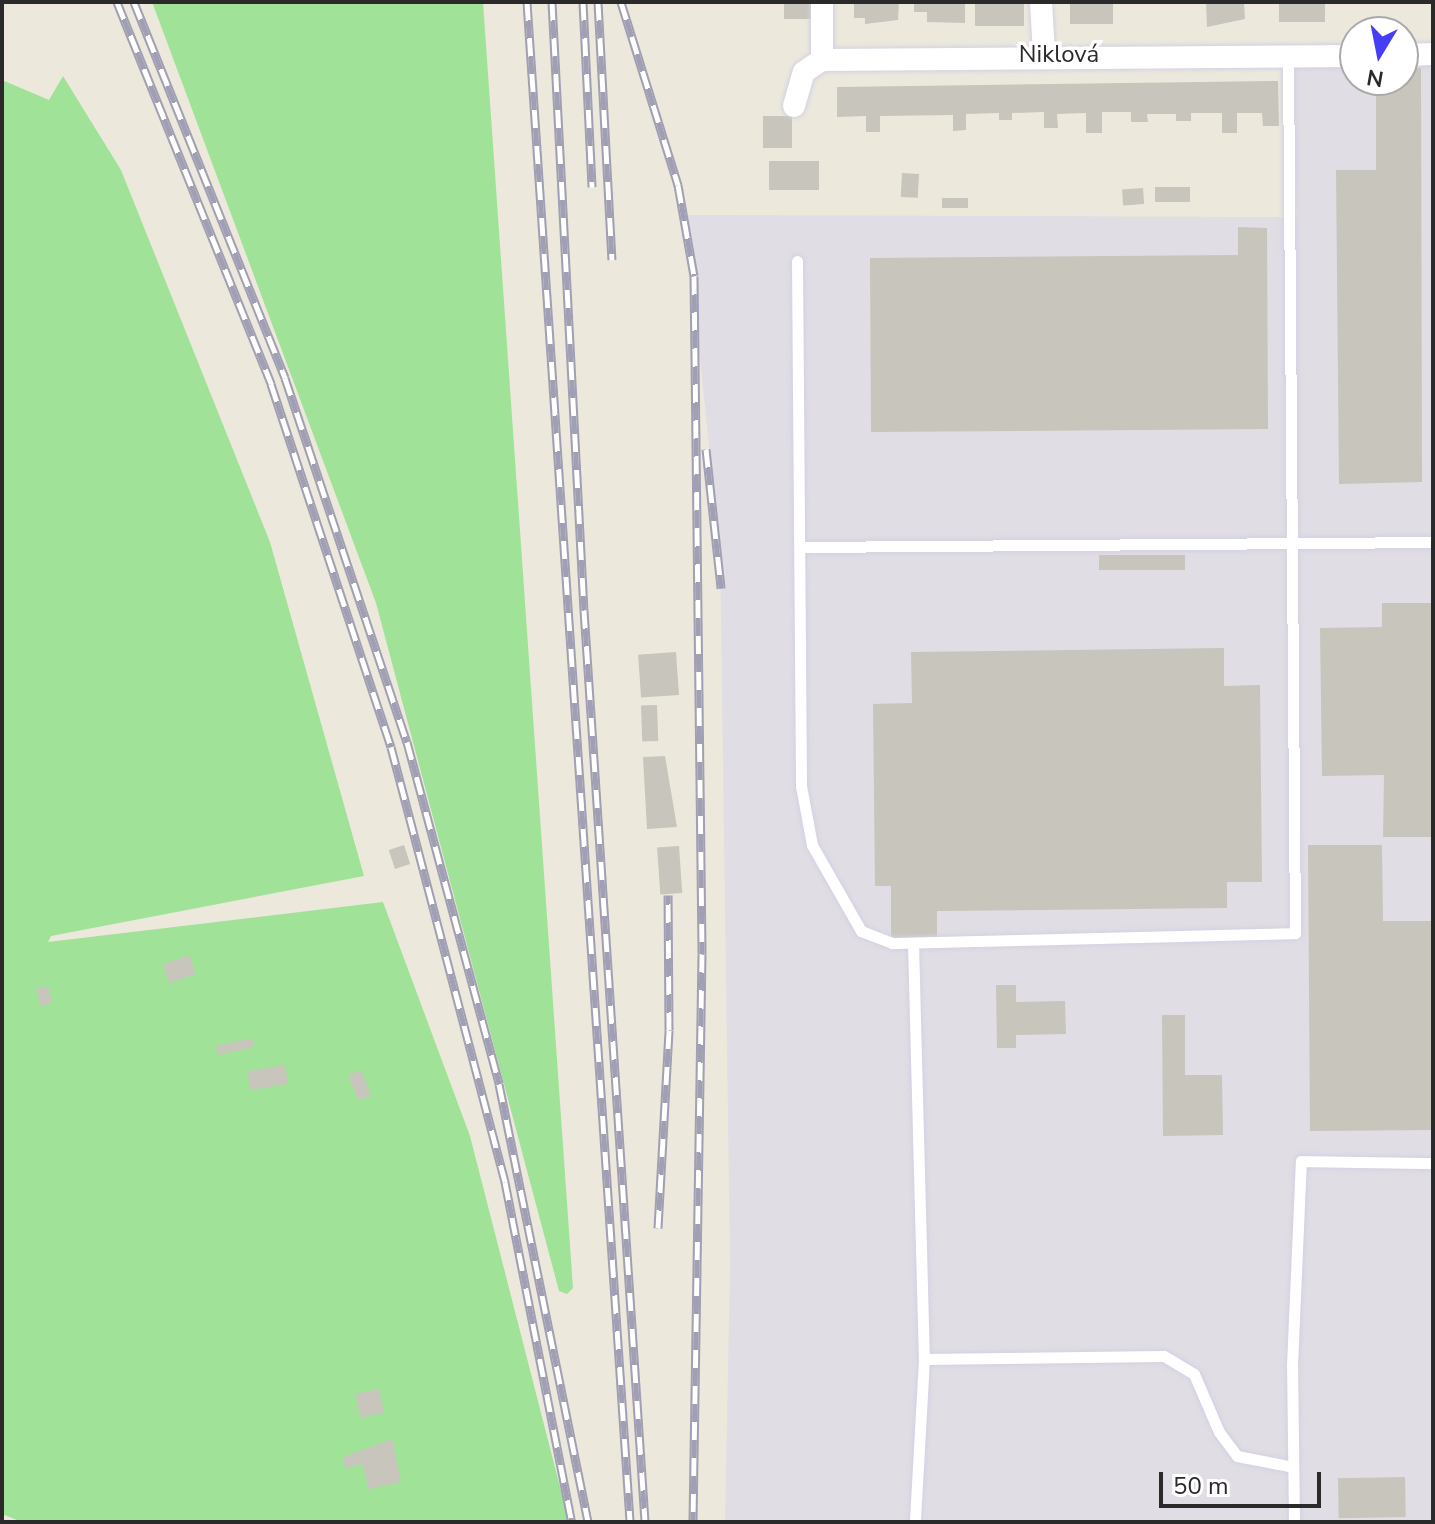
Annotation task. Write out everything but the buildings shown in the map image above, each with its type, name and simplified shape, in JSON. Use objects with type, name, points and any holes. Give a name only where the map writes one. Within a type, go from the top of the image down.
[{"type":"street","points":[[794,106],[804,72],[822,60],[822,2]]},
{"type":"street","points":[[1041,2],[1044,54]]},
{"type":"street","name":"Niklová","points":[[822,60],[1044,54],[1339,56]]},
{"type":"lane","points":[[797,261],[803,547],[801,786],[812,845],[861,931],[913,943],[1295,933],[1288,56]]},
{"type":"lane","points":[[803,547],[1433,542]]},
{"type":"lane","points":[[913,943],[924,1359],[915,1522]]},
{"type":"lane","points":[[1294,1522],[1301,1161],[1433,1163]]},
{"type":"lane","points":[[924,1359],[1164,1356],[1194,1374],[1219,1432],[1237,1456],[1293,1467]]},
{"type":"shaded area","points":[[1419,60],[1433,60],[1433,1522],[725,1522],[730,1265],[720,552],[685,215],[1297,217],[1292,63],[1339,62],[1339,96],[1419,96]]},
{"type":"green space","points":[[152,2],[483,2],[573,1288],[567,1294],[559,1291],[376,603]]},
{"type":"green space","points":[[63,76],[121,170],[270,542],[364,876],[51,936],[48,942],[383,902],[470,1136],[569,1522],[22,1522],[2,1514],[2,80],[49,100]]},
{"type":"railway","points":[[117,2],[271,384],[391,747],[505,1182],[572,1522]]},
{"type":"railway","points":[[134,2],[285,378],[407,742],[499,1084],[588,1522]]},
{"type":"railway","points":[[527,2],[630,1522]]},
{"type":"railway","points":[[552,2],[584,610],[645,1522]]},
{"type":"railway","points":[[583,2],[592,187]]},
{"type":"railway","points":[[598,2],[612,260]]},
{"type":"railway","points":[[621,2],[678,185],[694,276],[702,954],[693,1522]]},
{"type":"railway","points":[[706,449],[721,588]]},
{"type":"railway","points":[[658,1228],[669,1030],[668,895]]}]
